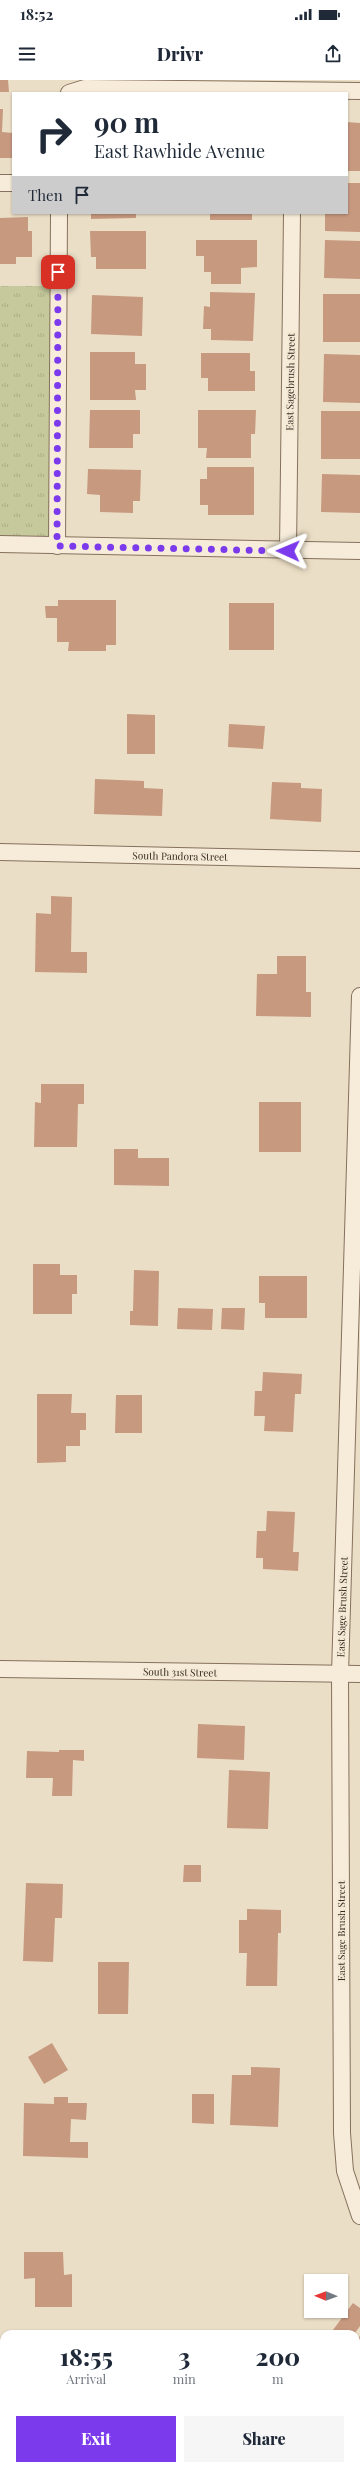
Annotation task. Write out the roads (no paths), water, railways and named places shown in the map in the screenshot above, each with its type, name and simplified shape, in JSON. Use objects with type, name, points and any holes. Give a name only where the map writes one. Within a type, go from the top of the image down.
[{"type":"street","points":[[72,92],[85,88],[175,84],[293,92],[360,91]]},
{"type":"street","points":[[0,183],[12,183]]},
{"type":"street","points":[[57,546],[59,214]]},
{"type":"street","name":"East Sagebrush Street","points":[[288,551],[292,214]]},
{"type":"street","points":[[0,544],[288,551],[360,551]]},
{"type":"street","name":"South Pandora Street","points":[[0,852],[360,860]]},
{"type":"street","name":"East Sage Brush Street","points":[[360,996],[340,1674],[342,2133],[345,2171],[360,2216]]},
{"type":"street","name":"South 31st Street","points":[[0,1669],[360,1674]]}]
